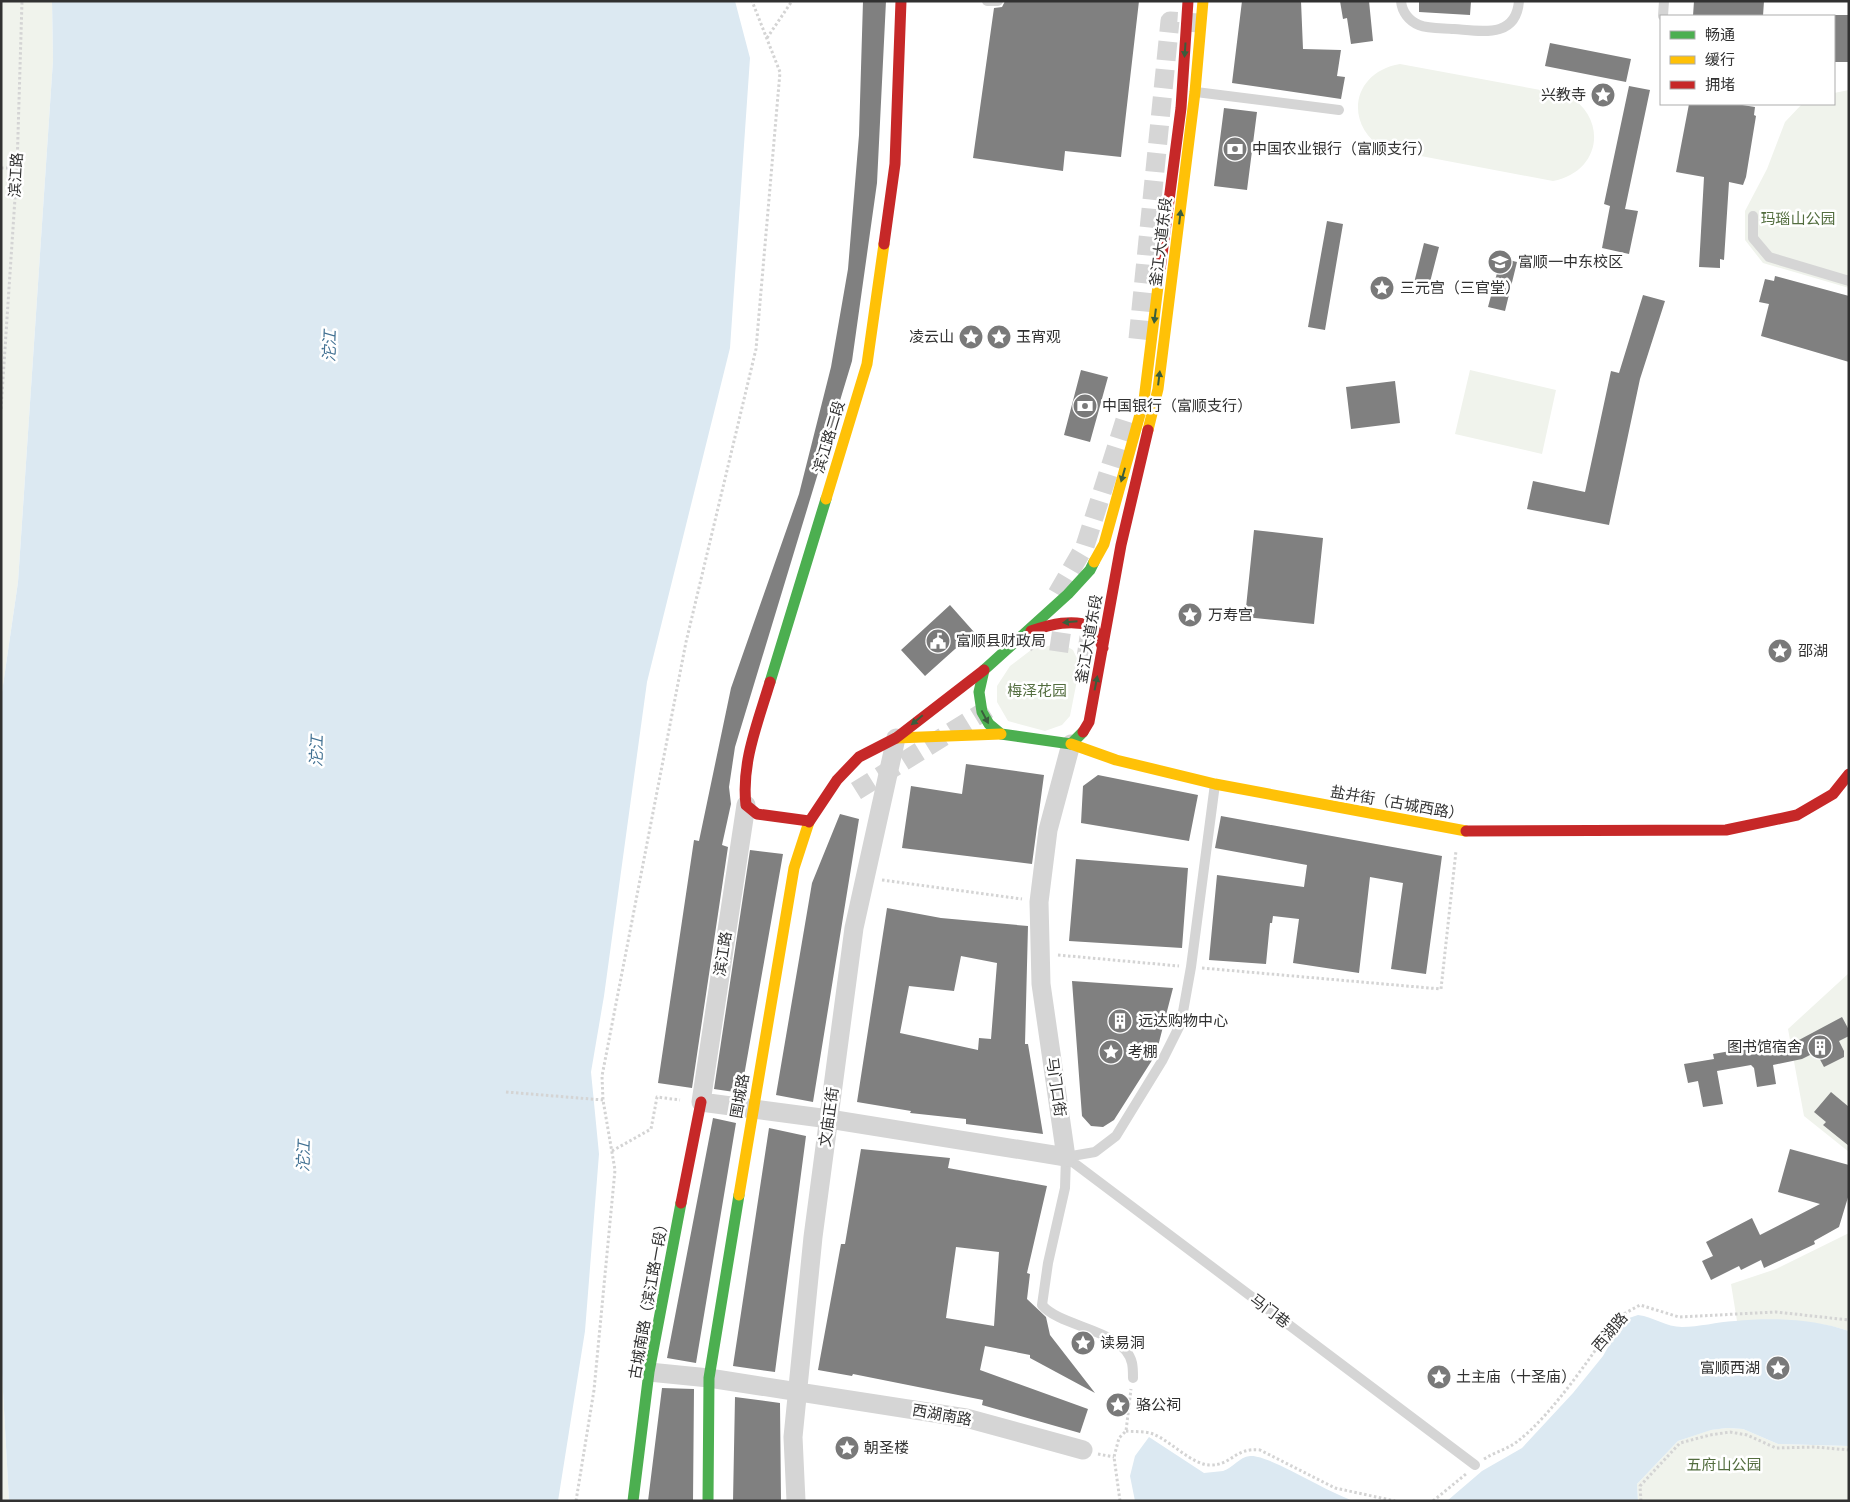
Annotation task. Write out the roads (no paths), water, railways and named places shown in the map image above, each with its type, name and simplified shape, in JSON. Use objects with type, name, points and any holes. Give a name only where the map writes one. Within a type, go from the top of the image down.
[{"type":"street","name":"滨江路二段","points":[[746,805],[744,789],[749,751],[867,364],[895,164],[901,1]]},
{"type":"street","name":"釜江大道东段","points":[[896,738],[984,670],[1068,594],[1090,570],[1104,544],[1144,400],[1181,108],[1188,1]]},
{"type":"street","name":"釜江大道东段","points":[[1071,744],[1081,735],[1088,722],[1121,545],[1158,389],[1195,92],[1202,1]]},
{"type":"street","points":[[1023,634],[1066,621],[1081,621],[1092,626],[1103,648]]},
{"type":"street","points":[[984,670],[979,692],[982,712],[989,724],[1001,734]]},
{"type":"street","points":[[896,738],[1001,734],[1071,744]]},
{"type":"street","name":"围城路","points":[[708,1501],[709,1378],[794,868],[810,821],[837,780],[859,757],[896,738]]},
{"type":"street","name":"文庙正街","points":[[796,1501],[793,1437],[813,1237],[854,928],[896,738]]},
{"type":"street","name":"盐井街（古城西路）","points":[[1071,744],[1116,760],[1215,784],[1458,831],[1726,830],[1797,815],[1833,794],[1849,774]]},
{"type":"street","name":"马门口街","points":[[1066,1157],[1041,984],[1039,902],[1048,830],[1071,744]]},
{"type":"street","points":[[746,805],[757,814],[810,821]]},
{"type":"street","name":"滨江路","points":[[701,1102],[746,805]]},
{"type":"street","points":[[701,1102],[829,1119],[1066,1157]]},
{"type":"street","name":"古城南路（滨江路一段）","points":[[633,1501],[649,1372],[701,1102]]},
{"type":"street","name":"西湖南路","points":[[649,1372],[709,1378],[966,1418],[1083,1450]]},
{"type":"lane","points":[[987,1],[998,1]]},
{"type":"lane","points":[[1401,1],[1406,16],[1420,26],[1491,31],[1510,24],[1515,17],[1519,1]]},
{"type":"lane","points":[[1663,15],[1664,1]]},
{"type":"lane","points":[[1195,92],[1339,110]]},
{"type":"lane","points":[[1752,216],[1753,238],[1769,257],[1849,281]]},
{"type":"lane","points":[[1066,1157],[1095,1152],[1116,1136],[1162,1061],[1181,1023],[1191,967],[1215,784]]},
{"type":"lane","name":"马门口街","points":[[1066,1157],[1065,1188],[1048,1263],[1042,1305],[1049,1313],[1090,1328],[1122,1347],[1132,1362],[1133,1378]]},
{"type":"lane","name":"马门巷","points":[[1066,1157],[1475,1465]]},
{"type":"water","name":"沱江","points":[[52,1],[735,1],[750,58],[730,348],[647,682],[604,996],[591,1072],[599,1154],[585,1331],[558,1501],[9,1501],[1,1355],[1,699],[18,582],[53,60]]},
{"type":"water","name":"富顺西湖","points":[[1638,1315],[1676,1327],[1778,1319],[1821,1324],[1849,1331],[1849,1446],[1778,1444],[1743,1429],[1711,1430],[1678,1441],[1637,1484],[1638,1501],[1447,1501],[1482,1471],[1522,1448],[1573,1393],[1603,1356],[1621,1324],[1629,1318]]},
{"type":"water","points":[[1149,1437],[1204,1473],[1223,1471],[1246,1457],[1259,1457],[1355,1501],[1135,1501],[1130,1476],[1135,1456]]},
{"type":"tunnel","points":[[1138,339],[1170,21],[1199,23]]},
{"type":"tunnel","points":[[1057,594],[1085,546],[1126,417]]},
{"type":"tunnel","points":[[1025,644],[1032,638],[1093,647]]},
{"type":"tunnel","points":[[856,791],[988,709]]},
{"type":"place","name":"兴教寺","points":[[1603,95]]},
{"type":"place","name":"中国农业银行（富顺支行）","points":[[1235,149]]},
{"type":"place","name":"富顺一中东校区","points":[[1500,262]]},
{"type":"place","name":"三元宫（三官堂）","points":[[1382,288]]},
{"type":"place","name":"凌云山","points":[[971,337]]},
{"type":"place","name":"玉宵观","points":[[999,337]]},
{"type":"place","name":"中国银行（富顺支行）","points":[[1085,406]]},
{"type":"place","name":"万寿宫","points":[[1190,615]]},
{"type":"place","name":"富顺县财政局","points":[[938,641]]},
{"type":"place","name":"邵湖","points":[[1780,651]]},
{"type":"place","name":"远达购物中心","points":[[1120,1021]]},
{"type":"place","name":"图书馆宿舍","points":[[1820,1047]]},
{"type":"place","name":"考棚","points":[[1111,1052]]},
{"type":"place","name":"读易洞","points":[[1083,1343]]},
{"type":"place","name":"富顺西湖","points":[[1778,1368]]},
{"type":"place","name":"土主庙（十圣庙）","points":[[1439,1377]]},
{"type":"place","name":"骆公祠","points":[[1118,1405]]},
{"type":"place","name":"朝圣楼","points":[[847,1448]]},
{"type":"park label","name":"玛瑙山公园","points":[[1798,219]]},
{"type":"park label","name":"梅泽花园","points":[[1037,691]]},
{"type":"park label","name":"五府山公园","points":[[1724,1465]]}]
